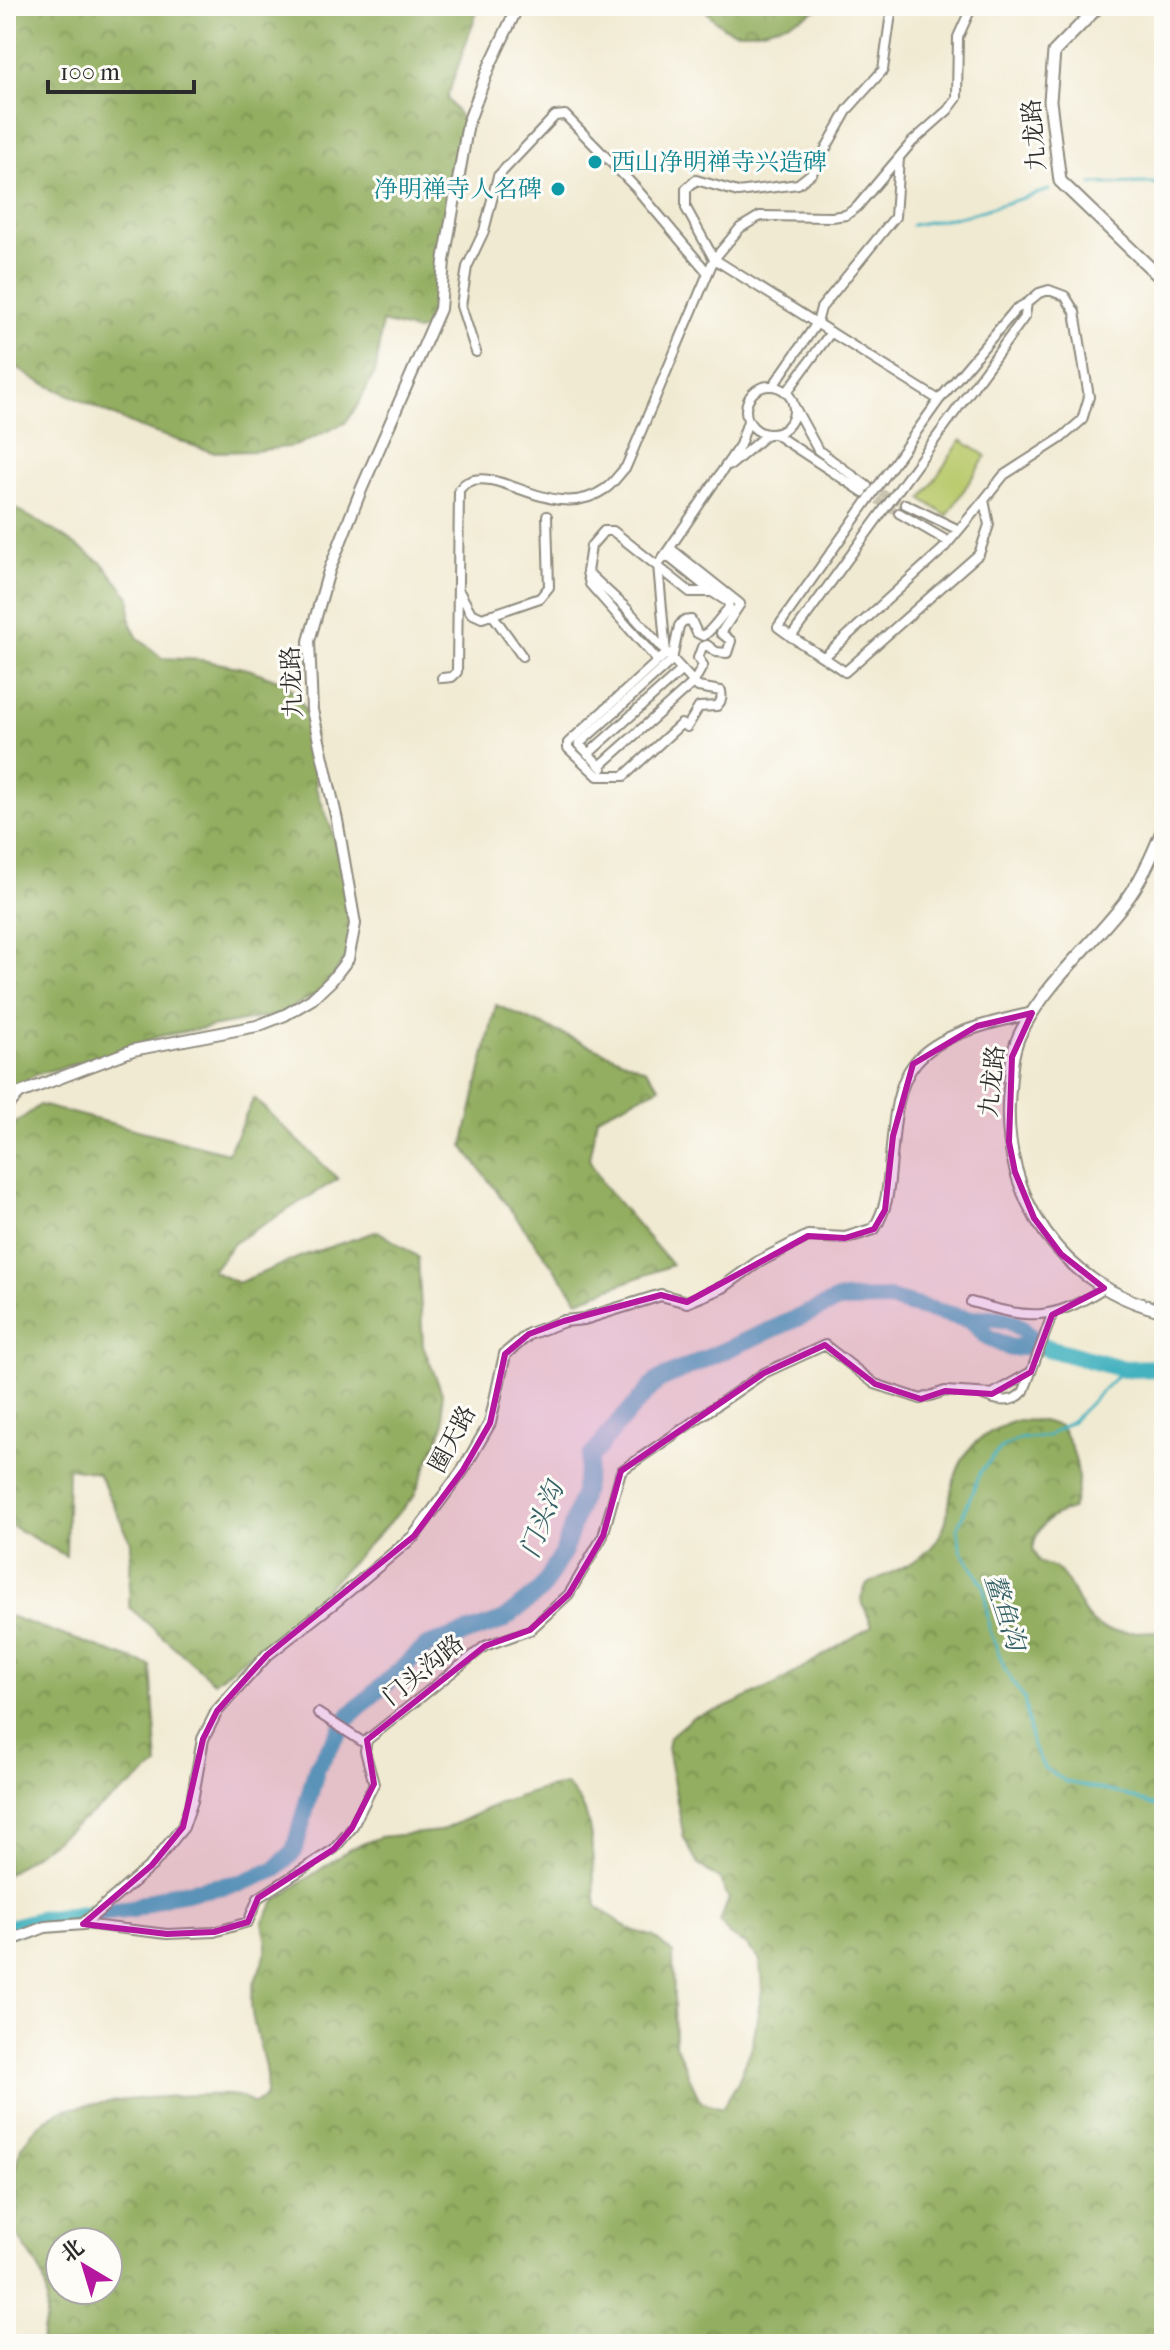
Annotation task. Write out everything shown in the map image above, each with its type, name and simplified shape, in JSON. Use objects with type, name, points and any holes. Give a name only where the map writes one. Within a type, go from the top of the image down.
[{"type":"main road","name":"九龙路","points":[[1099,6],[1054,52],[1050,101],[1060,181],[1164,281]]},
{"type":"main road","name":"九龙路","points":[[1164,826],[1128,899],[1045,993],[1020,1032],[1012,1057],[1009,1142],[1015,1172],[1034,1218],[1061,1254],[1104,1288],[1138,1305],[1164,1311]]},
{"type":"street","name":"九龙路","points":[[6,1107],[20,1093],[133,1050],[257,1026],[285,1015],[312,999],[348,959],[355,924],[337,820],[312,710],[309,641],[329,571],[440,309],[444,261],[468,123],[489,67],[518,6]]},
{"type":"street","points":[[892,6],[883,70],[848,109],[812,173],[798,184],[738,192],[696,180],[686,189],[686,208],[714,259],[939,400]]},
{"type":"street","points":[[442,678],[452,677],[457,672],[459,490],[468,481],[487,480],[552,499],[577,501],[605,489],[626,467],[714,259],[740,228],[760,216],[846,215],[857,207],[957,98],[958,37],[972,6]]},
{"type":"street","points":[[476,352],[461,306],[467,267],[484,231],[498,176],[555,116],[565,115],[635,187],[708,273]]},
{"type":"street","points":[[773,386],[817,323],[821,308],[895,217],[899,158]]},
{"type":"street","points":[[824,657],[949,542],[1004,475],[1060,439],[1082,420],[1089,397],[1075,312],[1065,296],[1049,290],[1016,309],[939,400],[778,627],[845,672],[979,554],[989,525],[984,500]]},
{"type":"street","points":[[791,637],[1025,316],[1027,303]]},
{"type":"street","points":[[787,392],[831,332]]},
{"type":"street","points":[[773,386],[787,392],[818,450],[865,489],[771,434],[753,428],[746,414],[748,399],[759,388],[773,386]]},
{"type":"street","points":[[723,473],[771,434],[789,425],[794,405]]},
{"type":"street","points":[[669,657],[658,565],[723,473],[740,445],[748,421]]},
{"type":"street","points":[[905,504],[959,530]]},
{"type":"street","points":[[899,513],[949,542]]},
{"type":"street","points":[[458,588],[471,613],[482,618],[540,598],[549,587],[547,516]]},
{"type":"street","points":[[658,661],[590,584],[587,572],[591,546],[604,531],[613,531],[690,592],[712,592]]},
{"type":"street","points":[[575,748],[669,657],[683,621],[691,620],[697,633],[703,636],[729,608],[728,602],[712,592],[668,552]]},
{"type":"street","points":[[600,766],[694,682],[703,665],[698,658],[702,647],[707,645],[716,652],[727,653],[731,641],[721,633],[740,604],[668,552]]},
{"type":"street","points":[[575,748],[598,776],[624,776],[681,724],[687,727],[699,707],[717,706],[721,701],[721,691],[698,687],[627,609],[587,572]]},
{"type":"street","points":[[492,614],[522,656]]},
{"type":"street","points":[[611,776],[588,754],[568,748],[568,743],[658,661],[669,657]]},
{"type":"street","points":[[588,754],[682,670]]},
{"type":"street","name":"圈天路","points":[[84,1924],[152,1865],[183,1827],[192,1801],[203,1739],[217,1711],[267,1655],[339,1600],[414,1536],[463,1470],[490,1423],[505,1354],[529,1334],[564,1321],[584,1319],[661,1295],[687,1302],[723,1287],[758,1262],[808,1236],[845,1238],[874,1229],[885,1210],[893,1136],[903,1086],[913,1064],[928,1050],[977,1026],[1032,1013]]},
{"type":"street","points":[[971,1302],[1017,1315],[1052,1315],[1104,1288]]},
{"type":"street","points":[[982,1395],[999,1401],[1016,1398],[1024,1391],[1052,1315]]},
{"type":"street","name":"门头沟路","points":[[366,1744],[367,1740],[485,1646],[530,1630],[569,1594],[603,1536],[621,1471],[764,1373],[825,1345],[875,1384],[909,1396],[921,1399],[945,1391],[982,1395]]},
{"type":"street","points":[[982,1395],[992,1394],[1031,1372]]},
{"type":"street","points":[[6,1942],[45,1927],[84,1924],[167,1934],[214,1932],[248,1922],[258,1898],[334,1849],[352,1828],[374,1784],[366,1744],[318,1713]]},
{"type":"highlighted area","points":[[1032,1013],[1012,1057],[1009,1142],[1015,1172],[1034,1218],[1061,1254],[1104,1288],[1052,1315],[1031,1372],[992,1394],[945,1391],[921,1399],[875,1384],[825,1345],[764,1373],[621,1471],[603,1536],[569,1594],[530,1630],[485,1646],[367,1740],[374,1784],[352,1828],[334,1849],[258,1898],[248,1922],[214,1932],[167,1934],[83,1924],[152,1865],[183,1827],[203,1739],[217,1711],[267,1655],[414,1536],[463,1470],[490,1423],[505,1354],[529,1334],[564,1321],[661,1295],[687,1302],[808,1236],[845,1238],[874,1229],[885,1210],[893,1136],[913,1064],[977,1026]]},
{"type":"green space","points":[[6,6],[479,6],[447,98],[463,121],[436,325],[417,331],[382,322],[376,370],[345,423],[295,446],[212,452],[138,427],[32,378],[6,359]]},
{"type":"green space","points":[[702,6],[823,6],[775,27],[747,32],[725,28]]},
{"type":"green space","points":[[961,440],[986,456],[947,516],[922,499]]},
{"type":"green space","points":[[6,503],[103,564],[130,597],[130,622],[137,637],[162,658],[202,660],[248,669],[283,682],[296,693],[313,723],[316,788],[331,827],[352,907],[352,948],[323,991],[277,1015],[160,1036],[99,1058],[37,1074],[6,1092]]},
{"type":"green space","points":[[496,1005],[646,1070],[660,1087],[597,1117],[589,1159],[604,1186],[672,1265],[578,1300],[463,1146]]},
{"type":"green space","points":[[254,1098],[338,1179],[235,1242],[212,1271],[238,1283],[302,1256],[378,1231],[418,1257],[423,1345],[442,1393],[444,1425],[413,1498],[302,1614],[214,1682],[129,1607],[131,1542],[98,1473],[68,1468],[66,1556],[6,1523],[6,1130],[40,1105],[228,1153]]},
{"type":"green space","points":[[1018,1420],[1042,1421],[1060,1426],[1077,1466],[1078,1487],[1072,1509],[1050,1518],[1037,1534],[1033,1550],[1039,1562],[1063,1575],[1083,1611],[1097,1626],[1121,1632],[1164,1631],[1164,2344],[40,2344],[47,2306],[124,2306],[124,2226],[44,2226],[44,2282],[13,2226],[18,2207],[17,2160],[27,2139],[40,2124],[55,2114],[89,2105],[200,2095],[237,2096],[253,2104],[265,2098],[266,2073],[251,2001],[267,1947],[263,1922],[276,1900],[350,1849],[380,1837],[440,1831],[497,1804],[542,1789],[566,1785],[581,1802],[589,1827],[596,1906],[629,1929],[654,1937],[673,1954],[675,2044],[700,2101],[722,2108],[737,2084],[752,2047],[762,1990],[760,1960],[746,1944],[729,1935],[720,1921],[729,1899],[720,1880],[698,1864],[684,1838],[667,1748],[669,1737],[693,1717],[722,1709],[774,1685],[872,1626],[861,1599],[866,1585],[911,1563],[934,1544],[944,1526],[960,1465],[973,1446],[992,1431]]},
{"type":"green space","points":[[6,1615],[151,1666],[158,1766],[6,1875]]},
{"type":"waterway","points":[[1092,184],[1153,183],[1164,188]]},
{"type":"waterway","points":[[912,225],[967,215],[1049,190]]},
{"type":"waterway","name":"门头沟","points":[[6,1929],[39,1920],[133,1909],[169,1895],[241,1883],[276,1869],[294,1851],[317,1767],[351,1714],[427,1646],[502,1621],[541,1590],[564,1551],[583,1493],[590,1458],[658,1380],[838,1300],[889,1299],[971,1320],[987,1337],[1011,1348],[1037,1345],[1124,1369],[1164,1368]]},
{"type":"waterway","name":"门头沟","points":[[971,1320],[992,1318],[1008,1321],[1023,1330],[1037,1345]]},
{"type":"waterway","name":"鳌鱼沟","points":[[1124,1369],[1072,1421],[1048,1436],[1019,1439],[1002,1447],[981,1471],[957,1529],[961,1550],[984,1586],[989,1628],[1006,1672],[1024,1698],[1032,1744],[1044,1768],[1067,1782],[1122,1794],[1164,1809]]},
{"type":"tunnel","points":[[870,488],[905,504]]},
{"type":"tunnel","points":[[867,494],[899,513]]},
{"type":"place","name":"西山净明禅寺兴造碑","points":[[595,162]]},
{"type":"place","name":"净明禅寺人名碑","points":[[558,189]]}]
